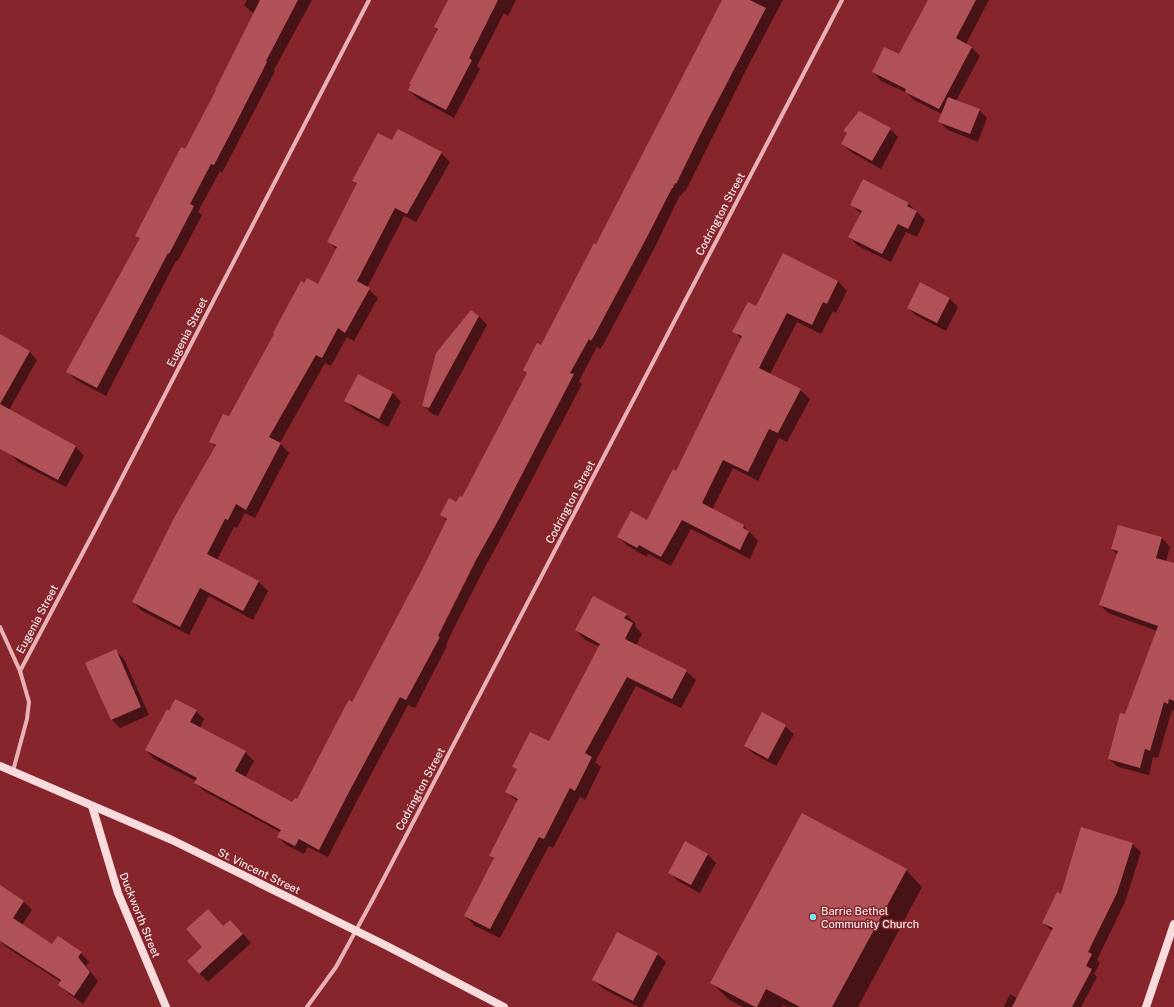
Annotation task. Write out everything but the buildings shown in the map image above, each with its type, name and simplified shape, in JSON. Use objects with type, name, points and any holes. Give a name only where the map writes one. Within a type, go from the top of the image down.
[{"type":"main road","name":"St. Vincent Street","points":[[0,766],[172,840],[387,946],[504,1007]]},
{"type":"main road","name":"Duckworth Street","points":[[92,806],[118,893],[166,1007]]},
{"type":"main road","points":[[1146,1007],[1174,924]]},
{"type":"street","name":"Eugenia Street","points":[[20,671],[97,526],[369,0]]},
{"type":"street","name":"Codrington Street","points":[[306,1007],[336,967],[356,931],[842,0]]},
{"type":"street","points":[[0,627],[20,671],[29,702],[28,719],[13,771]]},
{"type":"place","name":"Barrie Bethel Community Church","points":[[813,917]]}]
